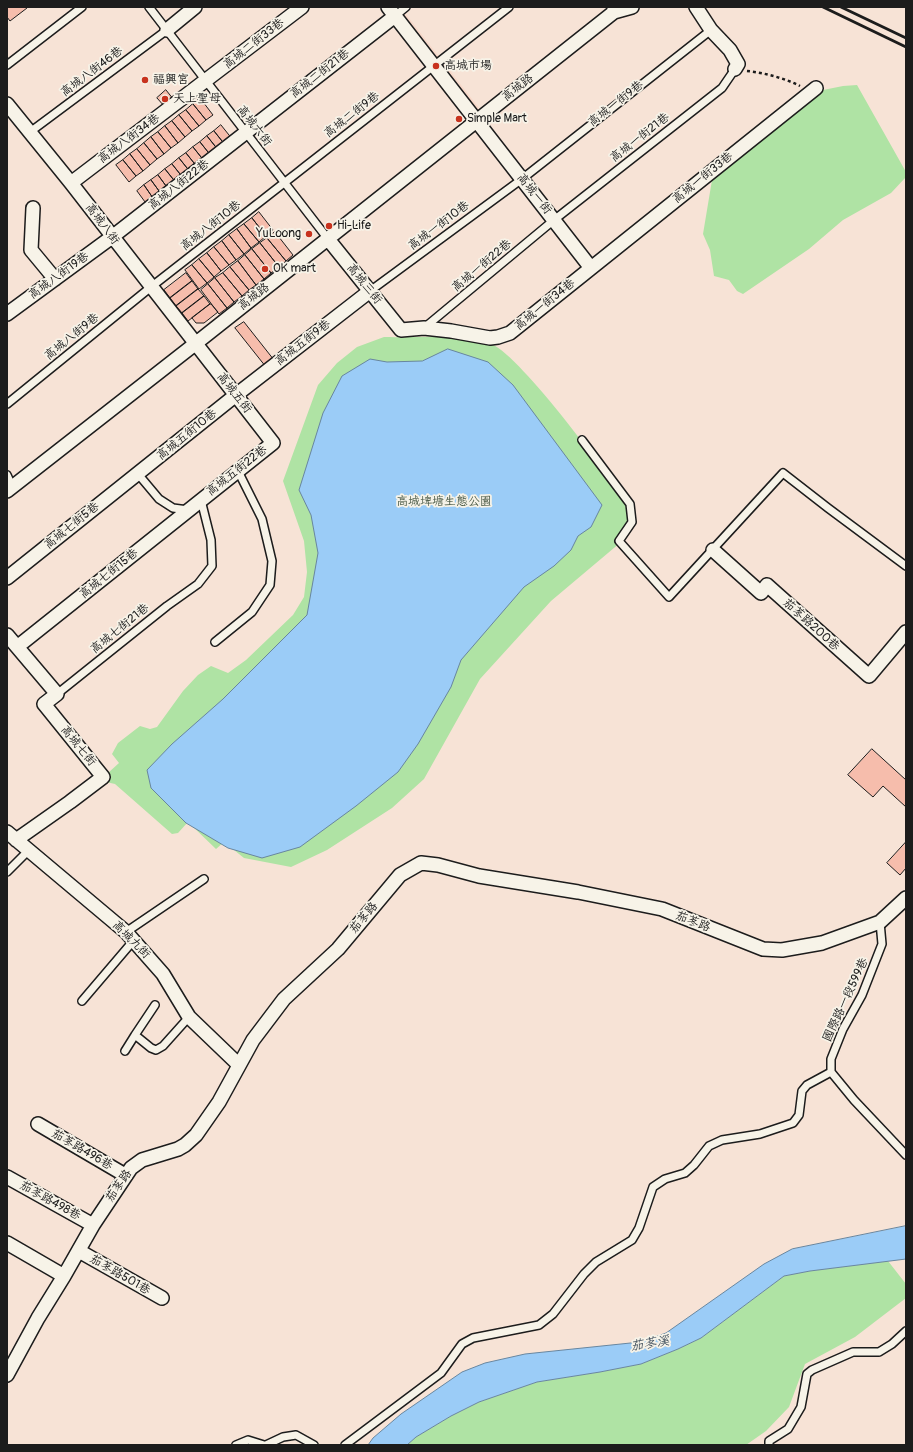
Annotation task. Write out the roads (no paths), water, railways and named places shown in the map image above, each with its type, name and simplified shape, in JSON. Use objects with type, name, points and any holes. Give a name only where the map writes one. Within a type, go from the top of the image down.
[{"type":"street","points":[[167,30],[196,7]]},
{"type":"street","name":"高城二街33巷","points":[[206,81],[302,7]]},
{"type":"street","name":"高城路","points":[[9,484],[195,344],[477,121],[614,10],[632,7]]},
{"type":"street","points":[[696,7],[711,30],[730,50],[738,64],[735,69]]},
{"type":"street","name":"高城一街","points":[[392,11],[590,268]]},
{"type":"street","name":"高城二街21巷","points":[[245,132],[392,11]]},
{"type":"street","name":"高城八街34巷","points":[[70,183],[206,81]]},
{"type":"street","name":"高城一街33巷","points":[[590,268],[814,90]]},
{"type":"street","name":"高城八街","points":[[7,104],[12,117],[30,132],[195,344]]},
{"type":"street","name":"高城八街22巷","points":[[112,237],[245,132]]},
{"type":"street","points":[[33,208],[31,250],[55,279]]},
{"type":"street","name":"高城八街19巷","points":[[7,314],[112,237]]},
{"type":"street","name":"高城三街","points":[[328,238],[401,330]]},
{"type":"street","name":"高城一街34巷","points":[[401,330],[424,328],[498,338],[510,333],[590,268]]},
{"type":"street","name":"高城五街9巷","points":[[236,395],[370,292]]},
{"type":"street","name":"高城五街","points":[[195,344],[273,443]]},
{"type":"street","name":"高城五街10巷","points":[[138,474],[236,395]]},
{"type":"street","name":"高城五街22巷","points":[[201,500],[273,443]]},
{"type":"street","name":"高城七街5巷","points":[[7,578],[138,474]]},
{"type":"street","name":"高城七街15巷","points":[[17,647],[201,500]]},
{"type":"street","name":"茄苳路200巷","points":[[713,550],[761,593],[767,585],[868,676],[906,632]]},
{"type":"street","points":[[7,635],[57,694]]},
{"type":"street","name":"高城七街","points":[[11,836],[70,802],[103,777],[44,704],[57,694]]},
{"type":"street","name":"高城九街","points":[[11,836],[130,936],[164,974],[189,1017],[239,1065]]},
{"type":"street","name":"茄苳路","points":[[7,1375],[38,1318],[93,1225],[126,1175],[142,1160],[178,1149],[186,1145],[196,1135],[219,1102],[253,1040],[284,999],[338,949],[400,875],[421,862],[479,876],[578,892],[662,910],[763,949],[782,950],[822,943],[880,922],[906,898]]},
{"type":"street","name":"茄苳路496巷","points":[[38,1124],[126,1175]]},
{"type":"street","name":"茄苳路498巷","points":[[7,1177],[93,1225]]},
{"type":"street","points":[[7,1243],[64,1276]]},
{"type":"street","name":"茄苳路501巷","points":[[78,1251],[162,1298]]},
{"type":"lane","points":[[7,65],[82,7]]},
{"type":"lane","name":"高城六街","points":[[149,7],[328,238]]},
{"type":"lane","points":[[392,11],[406,7]]},
{"type":"lane","name":"高城二街9巷","points":[[284,182],[510,7]]},
{"type":"lane","name":"高城八街46巷","points":[[30,132],[167,30]]},
{"type":"lane","name":"高城一街9巷","points":[[522,179],[711,30]]},
{"type":"lane","name":"高城一街21巷","points":[[554,220],[722,88],[735,69]]},
{"type":"lane","name":"高城一街10巷","points":[[370,292],[522,179]]},
{"type":"lane","name":"高城八街10巷","points":[[151,287],[284,182]]},
{"type":"lane","name":"高城一街22巷","points":[[424,328],[554,220]]},
{"type":"lane","name":"高城八街9巷","points":[[7,404],[151,287]]},
{"type":"lane","points":[[582,440],[630,504],[632,522],[619,541],[668,597],[783,473],[906,566]]},
{"type":"lane","points":[[216,642],[252,612],[270,585],[272,561],[262,519],[238,470]]},
{"type":"lane","points":[[138,474],[159,499],[173,508],[188,510]]},
{"type":"lane","name":"高城七街21巷","points":[[57,694],[167,606],[198,584],[212,566],[211,540],[201,500]]},
{"type":"lane","points":[[7,872],[28,851]]},
{"type":"lane","points":[[82,1001],[130,936],[204,879]]},
{"type":"lane","name":"國際路一段599巷","points":[[831,1072],[831,1059],[841,1035],[862,996],[882,944],[880,922]]},
{"type":"lane","points":[[125,1051],[155,1004]]},
{"type":"lane","points":[[135,1035],[151,1048],[156,1050],[160,1049],[189,1017]]},
{"type":"lane","points":[[345,1445],[441,1373],[462,1344],[473,1338],[538,1325],[553,1314],[584,1274],[596,1262],[632,1240],[639,1228],[653,1187],[665,1179],[685,1173],[694,1165],[709,1146],[722,1140],[760,1134],[793,1122],[799,1115],[802,1091],[807,1085],[831,1072],[854,1100],[906,1155]]},
{"type":"lane","points":[[769,1445],[769,1441],[788,1429],[801,1407],[807,1374],[812,1370],[853,1352],[879,1352],[892,1344],[906,1331]]},
{"type":"lane","points":[[236,1445],[248,1440],[265,1445],[284,1437],[296,1435],[314,1445]]},
{"type":"water","name":"高城埤塘生態公園","points":[[448,349],[488,362],[513,385],[602,505],[591,527],[578,536],[571,550],[554,566],[524,587],[461,660],[451,687],[418,744],[398,772],[356,806],[300,847],[262,858],[228,848],[186,823],[151,788],[147,770],[172,744],[223,699],[307,615],[318,553],[311,515],[299,490],[323,413],[342,376],[370,359],[387,362],[422,361]]},
{"type":"water","name":"茄苳溪","points":[[906,1226],[906,1259],[810,1271],[784,1276],[701,1338],[678,1349],[641,1364],[537,1382],[479,1402],[451,1416],[416,1437],[407,1445],[368,1445],[373,1438],[401,1414],[462,1372],[485,1363],[525,1354],[640,1342],[666,1333],[764,1264],[792,1249]]},
{"type":"railway","points":[[823,7],[906,47]]},
{"type":"railway","points":[[841,7],[906,38]]},
{"type":"place","name":"高城市場","points":[[436,66]]},
{"type":"place","name":"福興宮","points":[[145,80]]},
{"type":"place","name":"天上聖母","points":[[165,99]]},
{"type":"place","name":"Simple Mart","points":[[459,119]]},
{"type":"place","name":"Hi-Life","points":[[329,226]]},
{"type":"place","name":"YuLoong","points":[[309,234]]},
{"type":"place","name":"OK mart","points":[[265,269]]}]
